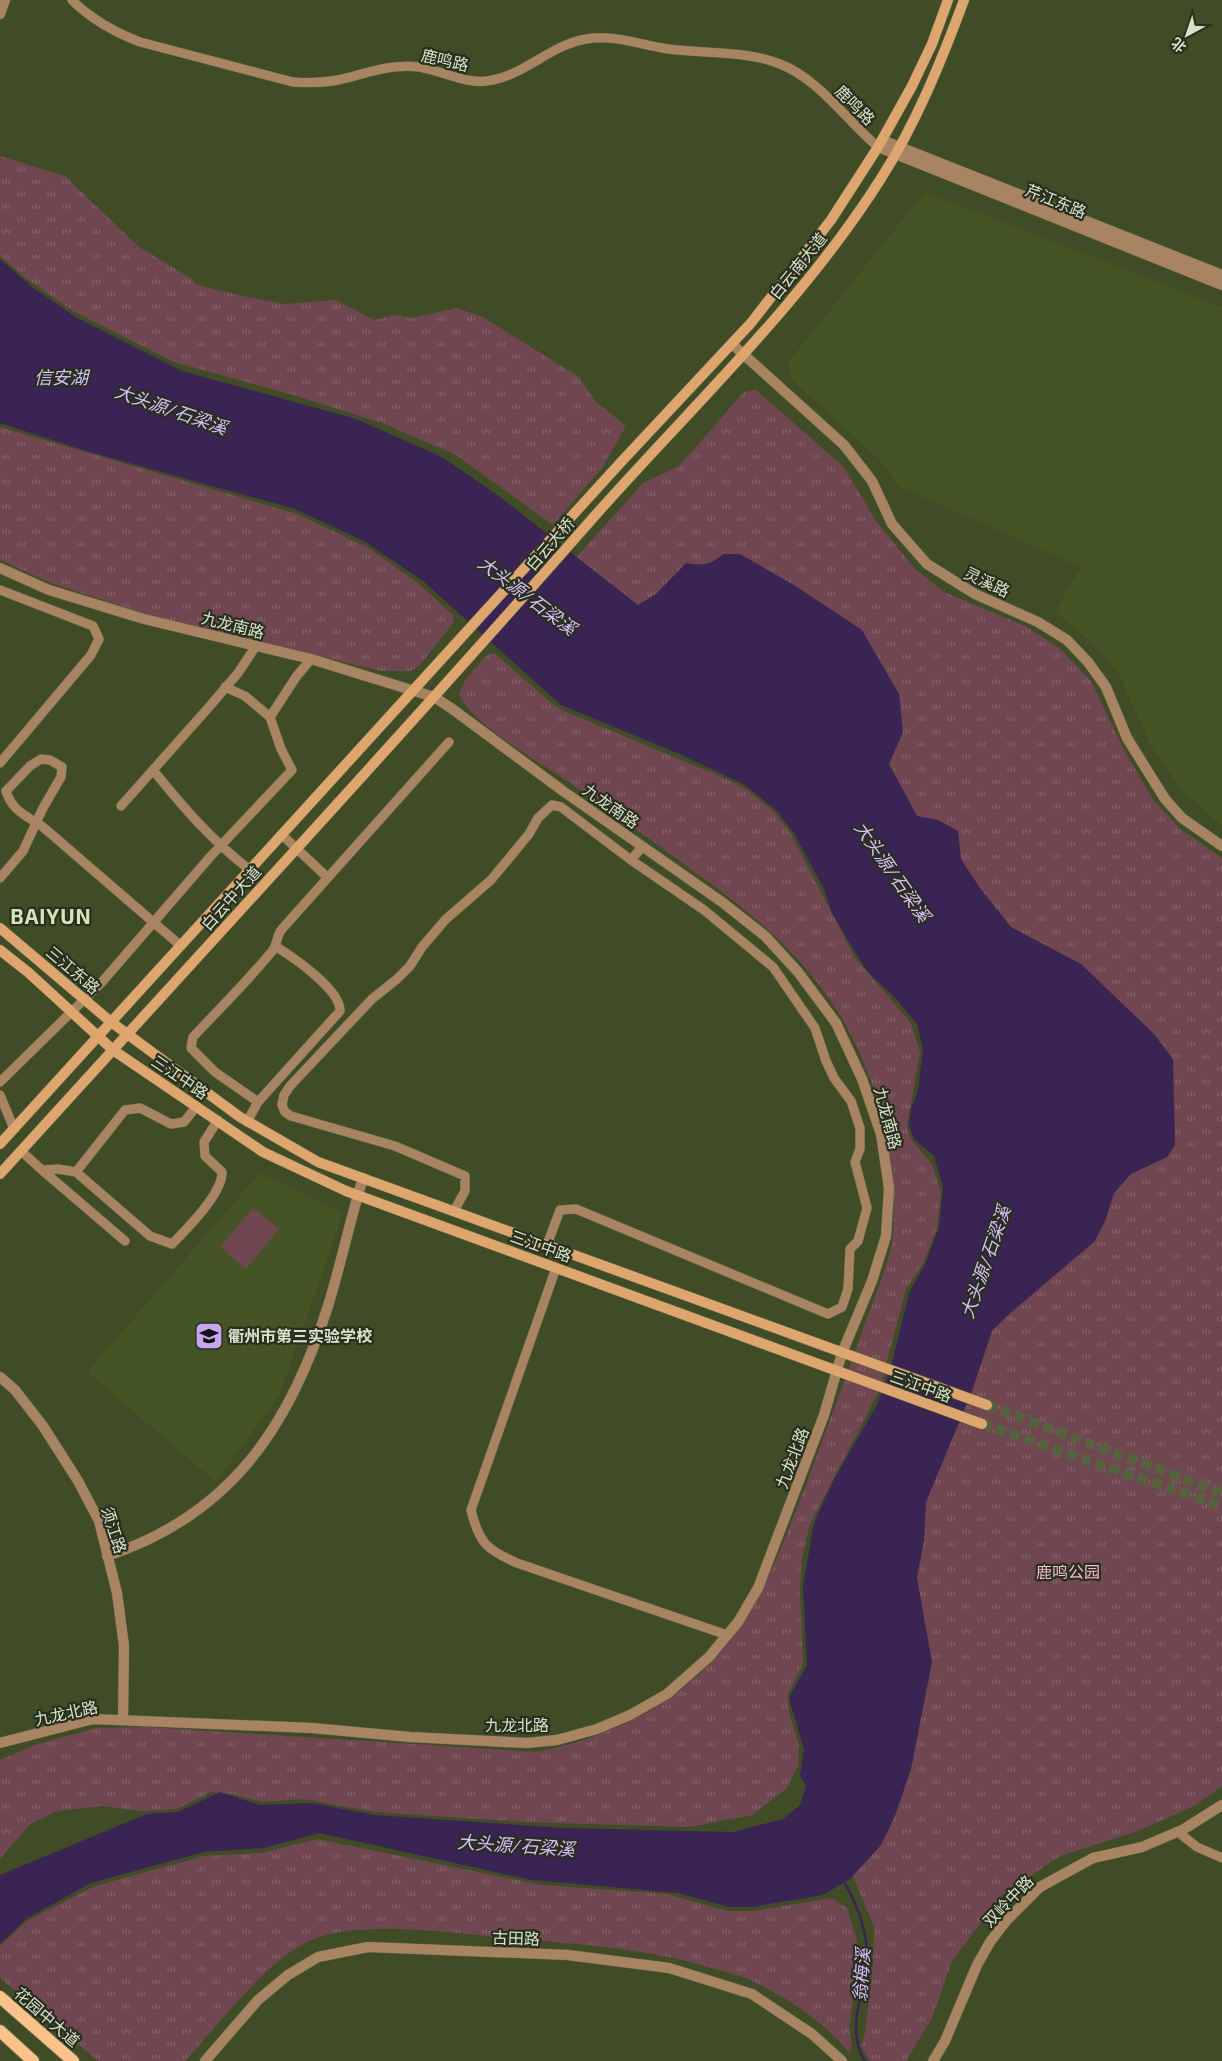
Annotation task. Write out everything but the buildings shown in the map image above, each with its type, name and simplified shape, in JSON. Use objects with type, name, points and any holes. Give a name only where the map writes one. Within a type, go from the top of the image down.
[{"type":"main road","name":"白云南大道","points":[[587,501],[751,323],[831,220],[880,143],[916,78],[932,44],[948,0]]},
{"type":"main road","name":"白云南大道","points":[[599,512],[766,330],[839,239],[881,179],[897,150],[942,60],[964,0]]},
{"type":"main road","name":"白云大桥","points":[[471,629],[587,501]]},
{"type":"main road","name":"白云大桥","points":[[485,642],[599,512]]},
{"type":"main road","name":"白云中大道","points":[[0,1144],[471,629]]},
{"type":"main road","name":"白云中大道","points":[[0,1174],[485,642]]},
{"type":"main road","name":"三江东路","points":[[0,928],[84,1000],[128,1034]]},
{"type":"main road","name":"三江东路","points":[[0,950],[30,973],[113,1050]]},
{"type":"main road","name":"三江中路","points":[[128,1034],[247,1122],[318,1162],[987,1405]]},
{"type":"main road","name":"三江中路","points":[[113,1050],[263,1152],[358,1195],[982,1424]]},
{"type":"main road","name":"花园中大道","points":[[0,1997],[73,2061]]},
{"type":"main road","points":[[0,2031],[33,2061]]},
{"type":"street","points":[[0,14],[4,0]]},
{"type":"street","name":"鹿鸣路","points":[[72,0],[98,22],[120,35],[140,42],[293,82],[314,84],[380,69],[400,67],[419,67],[471,82],[492,81],[506,77],[565,44],[587,39],[609,38],[668,49],[736,54],[781,64],[800,75],[825,95],[864,135],[880,143]]},
{"type":"street","name":"芹江东路","points":[[880,143],[1222,284]]},
{"type":"street","name":"芹江东路","points":[[897,150],[1222,275]]},
{"type":"street","name":"灵溪路","points":[[732,344],[844,445],[872,482],[892,524],[928,564],[975,594],[1038,622],[1067,640],[1088,662],[1106,687],[1128,738],[1165,799],[1182,818],[1222,846]]},
{"type":"street","name":"九龙南路","points":[[0,568],[63,594],[150,620],[311,659],[434,697],[722,902],[765,936],[798,972],[836,1023],[862,1079],[881,1134],[888,1188],[886,1236],[872,1281],[842,1353]]},
{"type":"street","points":[[0,590],[93,626],[100,639],[91,655],[0,762]]},
{"type":"street","points":[[120,806],[225,686],[256,646]]},
{"type":"street","points":[[270,717],[296,677],[311,659]]},
{"type":"street","points":[[0,1082],[72,1013],[220,846],[292,770],[281,749],[270,717],[245,696],[225,686]]},
{"type":"street","points":[[258,1102],[215,1072],[191,1048],[192,1037],[275,946],[278,934],[449,742]]},
{"type":"street","points":[[0,878],[23,851],[37,823],[43,808],[61,778],[62,767],[50,760],[41,759],[30,766],[6,791],[10,804],[37,823],[181,946]]},
{"type":"street","points":[[153,770],[188,814],[220,846],[250,870]]},
{"type":"street","points":[[454,1211],[465,1191],[465,1176],[395,1146],[291,1116],[285,1112],[282,1105],[284,1094],[302,1072],[372,999],[410,966],[422,947],[446,919],[491,880],[529,834],[538,818],[546,809],[552,805],[561,807],[632,860],[704,910],[772,967],[815,1028],[834,1078],[851,1101],[860,1128],[860,1149],[854,1162],[865,1194],[866,1208],[858,1241],[850,1249],[848,1289],[842,1307],[828,1314],[576,1208],[560,1210],[547,1245]]},
{"type":"street","points":[[282,835],[328,877]]},
{"type":"street","points":[[632,860],[642,846]]},
{"type":"street","points":[[247,1122],[258,1102],[340,1011],[337,997],[296,960],[275,946]]},
{"type":"street","points":[[0,1095],[14,1129]]},
{"type":"street","points":[[76,1172],[125,1110],[140,1108],[171,1124],[184,1122],[197,1106]]},
{"type":"street","points":[[42,1170],[58,1169],[76,1172],[150,1236],[172,1244],[218,1189],[222,1179],[222,1172],[205,1156],[204,1142],[218,1120]]},
{"type":"street","points":[[21,1151],[125,1241]]},
{"type":"street","points":[[108,1556],[137,1546],[172,1529],[200,1510],[235,1478],[263,1442],[295,1393],[328,1307],[363,1178]]},
{"type":"street","points":[[556,1268],[471,1510],[476,1529],[486,1545],[494,1553],[517,1563],[727,1636]]},
{"type":"street","name":"九龙北路","points":[[0,1743],[93,1719],[312,1728],[410,1737],[527,1744],[557,1740],[597,1729],[630,1716],[667,1694],[709,1658],[727,1636],[758,1588],[824,1415],[842,1353]]},
{"type":"street","name":"须江路","points":[[0,1377],[16,1390],[43,1426],[78,1481],[99,1521],[117,1593],[124,1646],[124,1720]]},
{"type":"street","name":"双岭中路","points":[[933,2061],[945,2041],[977,1965],[990,1942],[1006,1920],[1040,1887],[1093,1858],[1142,1847],[1178,1832],[1222,1806]]},
{"type":"street","points":[[1178,1832],[1197,1848],[1222,1858]]},
{"type":"street","name":"古田路","points":[[205,2061],[258,2000],[288,1974],[318,1957],[368,1947],[568,1955],[669,1968],[752,1994],[812,2034],[842,2061]]},
{"type":"shaded area","points":[[925,192],[1222,307],[1222,826],[1179,787],[1153,749],[1118,673],[1097,647],[1055,612],[1081,567],[898,486],[881,461],[790,378],[789,361]]},
{"type":"shaded area","name":"衢州市第三实验学校","points":[[260,1173],[343,1213],[280,1394],[216,1482],[87,1372]]},
{"type":"green space","points":[[0,156],[65,176],[139,247],[192,279],[197,285],[284,304],[336,300],[374,320],[396,315],[413,318],[456,308],[483,317],[579,377],[595,401],[626,426],[602,468],[553,525],[456,455],[382,423],[293,395],[174,362],[73,311],[24,277],[0,256]]},
{"type":"green space","name":"鹿鸣公园","points":[[756,390],[844,467],[876,521],[915,569],[944,592],[1025,626],[1059,648],[1091,681],[1124,750],[1152,798],[1179,828],[1222,858],[1222,1786],[1196,1805],[1138,1831],[1060,1856],[1002,1895],[952,1961],[932,2018],[906,2061],[870,2061],[861,2046],[865,2033],[873,1964],[874,1927],[850,1869],[913,1568],[1008,932],[916,820],[651,606],[636,609],[573,561],[643,483],[679,466],[744,392]]},
{"type":"green space","points":[[0,427],[297,514],[367,547],[417,582],[454,616],[453,623],[420,665],[411,671],[381,671],[152,616],[51,583],[0,560]]},
{"type":"green space","points":[[494,653],[554,705],[564,711],[722,777],[747,790],[775,813],[791,834],[855,958],[911,1023],[920,1053],[907,1125],[910,1138],[932,1164],[941,1193],[937,1228],[924,1262],[906,1289],[880,1389],[810,1524],[802,1558],[800,1589],[803,1664],[788,1694],[789,1712],[799,1746],[798,1766],[786,1789],[752,1815],[689,1827],[523,1822],[375,1812],[304,1799],[262,1802],[232,1794],[211,1792],[177,1809],[143,1811],[101,1806],[57,1811],[29,1825],[0,1859],[0,1760],[38,1744],[96,1728],[148,1727],[536,1752],[560,1747],[607,1732],[629,1722],[672,1697],[709,1665],[741,1626],[777,1559],[880,1285],[891,1246],[894,1206],[892,1177],[882,1119],[874,1091],[852,1037],[838,1012],[809,972],[776,937],[739,905],[667,851],[507,741],[476,717],[465,705],[459,694],[465,680],[488,654]]},
{"type":"green space","points":[[253,1208],[279,1229],[246,1269],[220,1247]]},
{"type":"green space","points":[[317,1839],[542,1885],[667,1894],[728,1911],[753,1911],[832,1898],[847,1908],[857,1941],[858,1974],[849,2026],[852,2048],[849,2052],[815,2019],[774,1992],[746,1978],[709,1967],[631,1950],[425,1930],[371,1929],[346,1931],[323,1936],[303,1944],[288,1954],[256,1982],[185,2061],[98,2061],[0,1978],[0,1946],[27,1921],[95,1886],[204,1856],[261,1853]]},
{"type":"water","points":[[0,259],[32,287],[77,318],[182,371],[356,419],[442,457],[499,496],[638,605],[656,594],[686,563],[706,564],[723,554],[740,554],[794,585],[862,630],[899,694],[903,732],[889,764],[917,816],[938,820],[958,831],[961,859],[980,888],[1011,927],[1081,964],[1154,1034],[1173,1059],[1175,1145],[1167,1157],[1131,1174],[1114,1193],[1105,1221],[1095,1241],[1008,1315],[992,1331],[971,1394],[926,1502],[924,1540],[917,1578],[932,1662],[911,1769],[895,1816],[881,1845],[850,1879],[823,1895],[752,1907],[729,1907],[678,1893],[532,1880],[319,1833],[264,1848],[204,1852],[91,1883],[26,1919],[0,1944],[0,1875],[147,1814],[178,1812],[220,1792],[260,1805],[311,1803],[375,1815],[564,1828],[733,1832],[783,1819],[800,1805],[806,1786],[800,1776],[804,1750],[789,1698],[807,1665],[803,1586],[814,1523],[834,1479],[877,1405],[891,1367],[909,1293],[926,1262],[939,1227],[943,1187],[934,1156],[914,1139],[909,1125],[911,1109],[918,1090],[923,1049],[917,1024],[897,1000],[868,972],[832,913],[824,889],[794,833],[776,810],[745,785],[682,755],[561,705],[423,581],[364,541],[295,509],[86,451],[0,423]]},
{"type":"waterway","name":"翁梅溪","points":[[843,1880],[857,1908],[866,1939],[867,1960],[856,2025],[856,2037],[865,2061]]},
{"type":"tunnel","points":[[987,1405],[1222,1493]]},
{"type":"tunnel","points":[[982,1424],[1222,1506]]},
{"type":"place","name":"衢州市第三实验学校","points":[[209,1336]]},
{"type":"district","name":"BAIYUN","points":[[51,917]]},
{"type":"water label","name":"信安湖","points":[[61,378]]},
{"type":"water label","name":"大头源/石梁溪","points":[[171,410]]},
{"type":"water label","name":"大头源/石梁溪","points":[[527,596]]},
{"type":"water label","name":"大头源/石梁溪","points":[[892,872]]},
{"type":"water label","name":"大头源/石梁溪","points":[[986,1262]]},
{"type":"water label","name":"大头源/石梁溪","points":[[516,1846]]}]
